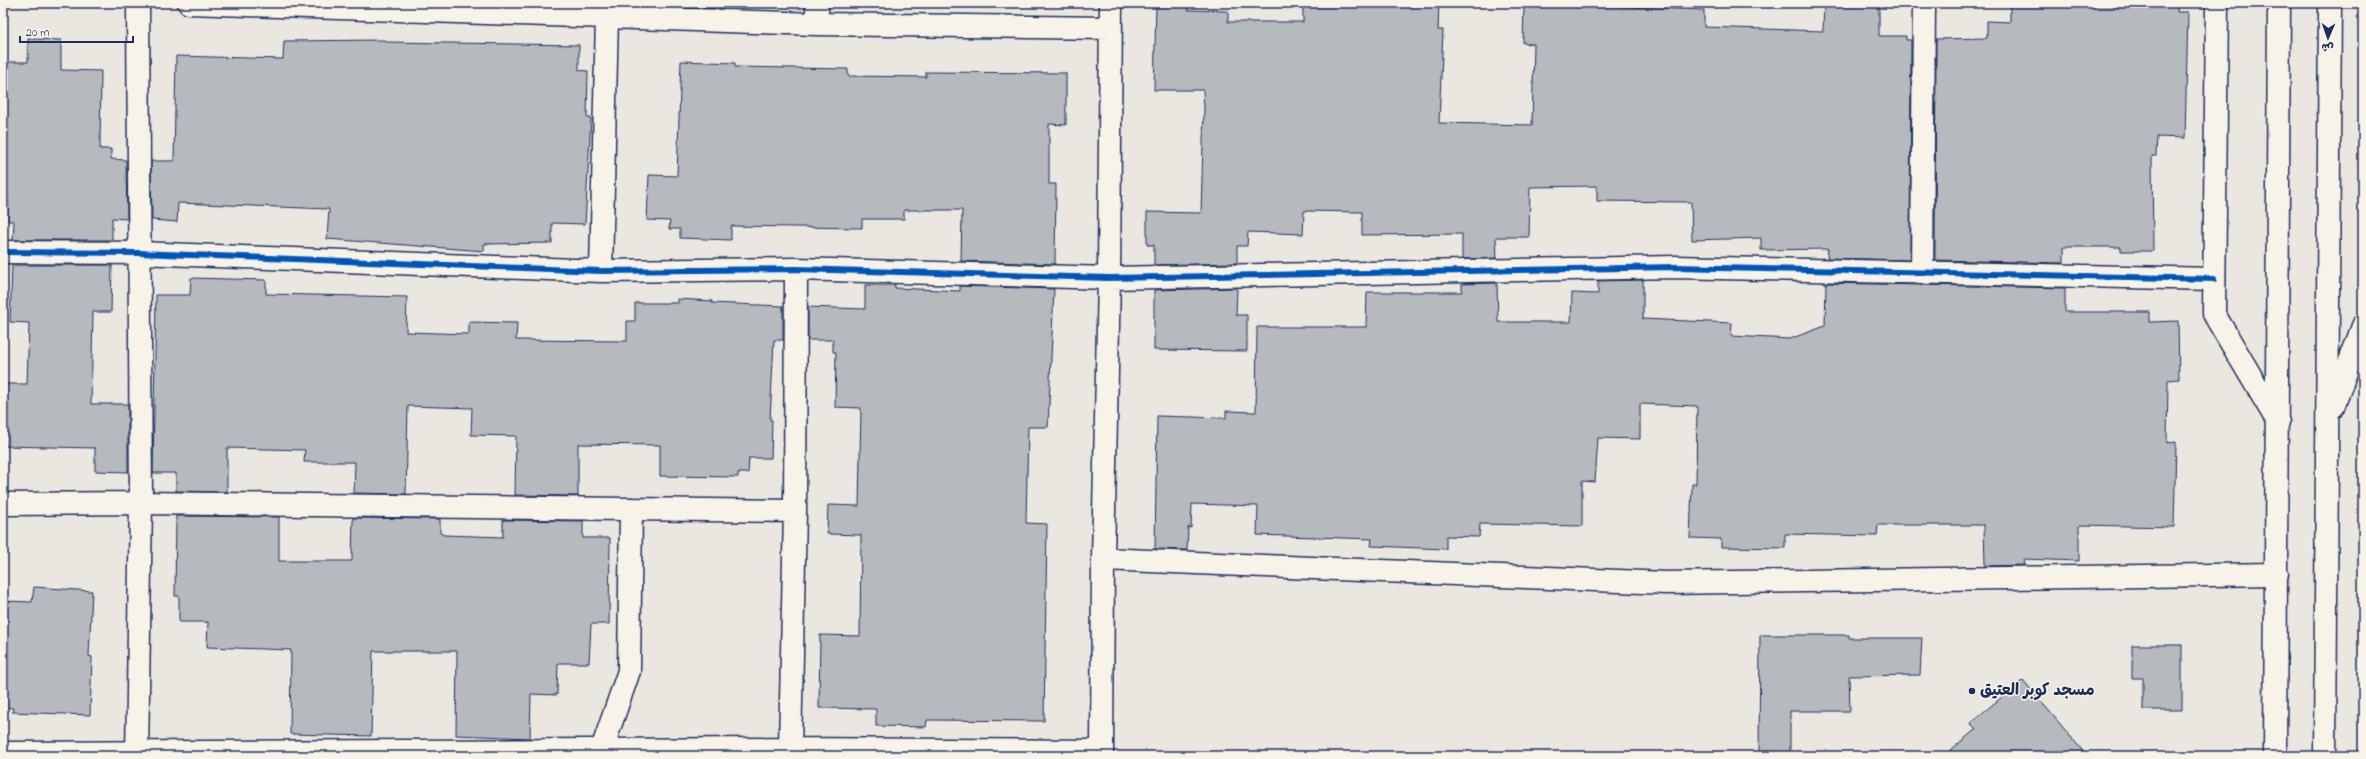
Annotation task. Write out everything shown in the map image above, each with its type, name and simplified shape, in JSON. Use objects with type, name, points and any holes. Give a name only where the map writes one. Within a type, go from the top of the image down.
[{"type":"street","points":[[137,753],[141,503],[138,253],[138,3]]},
{"type":"street","points":[[189,3],[607,17],[817,13],[1111,28]]},
{"type":"street","points":[[3,752],[602,752],[790,748],[1102,754],[1102,559],[1109,278],[1111,3]]},
{"type":"street","points":[[1922,273],[1924,3]]},
{"type":"street","points":[[2217,3],[2214,314],[2278,422]]},
{"type":"street","points":[[2275,756],[2278,422],[2279,3]]},
{"type":"street","points":[[2325,756],[2330,275],[2330,3]]},
{"type":"street","points":[[601,271],[607,17]]},
{"type":"street","points":[[3,252],[138,253],[601,271],[796,269],[1109,278],[1675,267],[2214,279]]},
{"type":"street","points":[[790,748],[795,511],[796,269]]},
{"type":"street","points":[[2329,419],[2363,326]]},
{"type":"street","points":[[3,504],[141,503],[795,511]]},
{"type":"street","points":[[602,752],[628,671],[631,509]]},
{"type":"street","points":[[1102,559],[1666,584],[2276,574]]},
{"type":"building","points":[[1156,3],[1188,4],[1188,10],[1228,11],[1228,22],[1303,22],[1303,3],[1439,3],[1438,30],[1443,30],[1439,123],[1532,125],[1534,44],[1523,43],[1524,3],[1579,3],[1579,5],[1704,10],[1704,27],[1823,31],[1824,3],[1879,3],[1879,36],[1906,36],[1906,40],[1911,40],[1910,260],[1827,258],[1828,249],[1761,250],[1761,238],[1692,240],[1691,202],[1597,201],[1597,186],[1530,187],[1529,237],[1496,237],[1497,258],[1462,259],[1462,234],[1362,235],[1362,212],[1304,211],[1303,234],[1248,232],[1247,246],[1237,246],[1237,263],[1154,265],[1154,245],[1147,245],[1147,212],[1201,213],[1204,108],[1203,90],[1154,90]]},
{"type":"building","points":[[2010,3],[2178,3],[2177,12],[2188,12],[2185,138],[2157,137],[2156,156],[2152,156],[2153,251],[2121,251],[2121,247],[2064,247],[2064,263],[1935,260],[1936,39],[1987,38],[1987,21],[2010,22]]},
{"type":"building","points":[[28,39],[61,40],[61,70],[101,71],[100,149],[111,149],[111,159],[126,160],[127,219],[112,218],[112,240],[13,240],[14,221],[8,221],[8,199],[3,198],[3,62],[28,62]]},
{"type":"building","points":[[385,40],[385,42],[579,45],[579,70],[588,71],[587,118],[591,118],[585,224],[552,223],[552,243],[484,244],[484,251],[327,239],[329,209],[178,203],[177,222],[152,220],[151,161],[174,161],[176,56],[283,59],[284,41]]},
{"type":"building","points":[[681,61],[735,63],[735,67],[848,69],[848,76],[926,77],[926,72],[1066,73],[1066,125],[1049,124],[1049,184],[1056,184],[1055,264],[961,261],[962,210],[904,210],[904,219],[862,219],[862,228],[731,226],[731,240],[680,238],[680,229],[669,229],[670,221],[647,220],[649,175],[677,176]]},
{"type":"building","points":[[12,265],[112,265],[111,312],[93,312],[91,404],[128,404],[128,472],[95,471],[95,448],[3,446],[3,384],[27,384],[29,323],[10,322]]},
{"type":"building","points":[[191,278],[266,280],[266,294],[407,297],[406,332],[469,334],[469,322],[517,323],[516,340],[627,341],[627,321],[635,321],[635,303],[678,303],[678,299],[712,301],[712,303],[783,306],[783,340],[774,340],[770,420],[772,420],[771,458],[749,458],[748,473],[738,473],[738,477],[660,476],[660,445],[578,444],[578,496],[515,495],[516,436],[471,435],[472,408],[408,406],[406,494],[354,493],[355,462],[304,462],[305,450],[227,448],[227,492],[176,491],[176,473],[153,473],[156,295],[190,295]]},
{"type":"building","points":[[1643,280],[1643,319],[1732,323],[1731,336],[1790,339],[1825,326],[1826,283],[2065,288],[2065,312],[2150,312],[2150,322],[2178,321],[2179,379],[2168,380],[2167,443],[2176,442],[2174,527],[2079,525],[2079,561],[2023,559],[2024,565],[1985,566],[1984,525],[1878,525],[1877,536],[1785,534],[1785,548],[1721,547],[1721,539],[1690,538],[1692,484],[1696,484],[1697,406],[1640,404],[1640,439],[1598,438],[1595,482],[1582,481],[1582,526],[1480,524],[1479,537],[1446,536],[1446,549],[1371,546],[1372,539],[1257,535],[1258,506],[1192,504],[1191,528],[1188,527],[1187,550],[1155,549],[1157,416],[1226,418],[1226,411],[1256,412],[1257,327],[1366,327],[1367,292],[1462,292],[1462,284],[1497,283],[1498,322],[1571,322],[1572,293],[1598,294],[1598,281]]},
{"type":"building","points":[[865,285],[895,285],[895,288],[960,291],[960,286],[1054,289],[1048,427],[1028,427],[1026,523],[1047,524],[1044,721],[927,720],[926,727],[876,726],[876,709],[819,708],[820,635],[860,636],[861,535],[827,534],[828,505],[859,506],[861,408],[835,407],[836,352],[833,352],[833,340],[808,340],[808,307],[865,309]]},
{"type":"building","points":[[1237,288],[1236,315],[1247,315],[1247,351],[1154,350],[1154,290]]},
{"type":"building","points":[[176,516],[279,517],[279,561],[352,561],[353,518],[440,519],[440,533],[444,535],[503,537],[503,520],[583,521],[583,538],[610,538],[609,624],[591,624],[589,663],[558,663],[557,695],[531,694],[530,738],[456,735],[457,651],[373,651],[371,736],[290,734],[291,650],[207,647],[208,622],[179,622],[179,596],[175,596]]},
{"type":"building","points":[[34,587],[92,591],[89,656],[92,657],[90,715],[12,712],[13,708],[3,707],[3,601],[32,602]]},
{"type":"building","points":[[1760,635],[1849,635],[1849,638],[1922,638],[1920,675],[1849,676],[1850,711],[1790,711],[1790,756],[1759,756]]},
{"type":"building","points":[[2132,645],[2182,645],[2182,710],[2143,710],[2143,678],[2132,678]]},
{"type":"building","points":[[2023,680],[2087,756],[1944,756],[1976,729],[1970,723]]},
{"type":"cycle path","points":[[3,252],[139,253],[601,271],[796,269],[1109,278],[1675,267],[2214,279]]},
{"type":"place","name":"مسجد كوبر العتيق","points":[[1972,691]]}]
